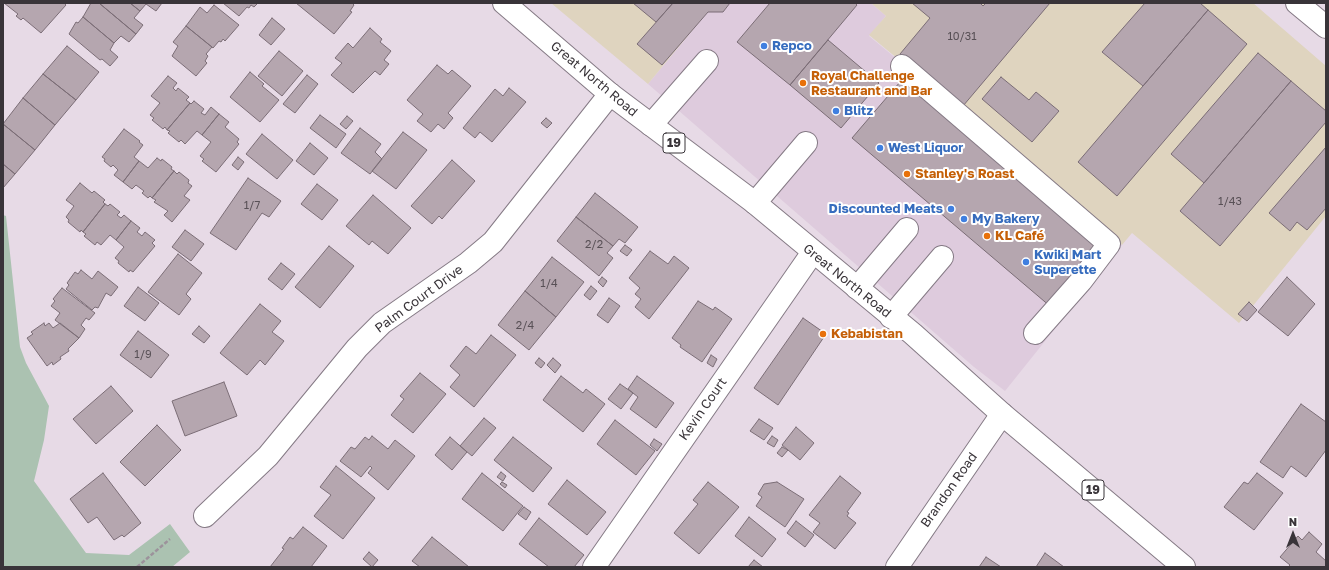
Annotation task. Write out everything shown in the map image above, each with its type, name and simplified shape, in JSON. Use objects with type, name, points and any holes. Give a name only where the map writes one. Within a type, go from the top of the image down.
[{"type":"street","name":"Great North Road","points":[[504,3],[610,94],[755,203],[1184,567]]},
{"type":"street","points":[[1297,3],[1326,26]]},
{"type":"street","points":[[651,125],[707,61]]},
{"type":"street","points":[[902,66],[1109,244],[1081,281],[1035,333]]},
{"type":"street","name":"Palm Court Drive","points":[[204,516],[268,456],[357,348],[382,324],[468,263],[493,242],[610,94]]},
{"type":"street","points":[[755,203],[806,143]]},
{"type":"street","points":[[857,288],[907,229]]},
{"type":"street","name":"Kevin Court","points":[[594,567],[813,252]]},
{"type":"street","points":[[891,317],[942,257]]},
{"type":"street","name":"Brandon Road","points":[[897,567],[1002,414]]},
{"type":"path","points":[[137,567],[170,539]]},
{"type":"shaded area","points":[[551,3],[715,3],[648,84]]},
{"type":"shaded area","points":[[715,3],[871,3],[886,16],[869,36],[1122,245],[1005,391],[974,367],[648,84]]},
{"type":"shaded area","points":[[871,3],[1253,3],[1326,66],[1326,216],[1239,323],[1132,233],[1122,245],[869,35],[886,16]]},
{"type":"green space","points":[[3,215],[6,216],[20,347],[26,363],[49,406],[44,440],[34,481],[86,553],[129,555],[170,524],[190,552],[172,567],[3,567]]},
{"type":"building","points":[[4,3],[64,3],[66,5],[41,33],[23,18],[21,20],[16,16],[18,14]]},
{"type":"building","points":[[91,3],[99,3],[136,34],[129,42],[121,36],[114,43],[83,17]]},
{"type":"building","points":[[99,3],[130,3],[140,11],[134,18],[143,25],[136,34]]},
{"type":"building","points":[[130,3],[162,3],[156,11],[146,4],[140,11]]},
{"type":"building","points":[[223,3],[258,3],[254,7],[251,5],[249,8],[247,7],[239,16]]},
{"type":"building","points":[[296,3],[352,3],[354,5],[350,11],[352,12],[334,34]]},
{"type":"building","points":[[633,3],[673,3],[656,22]]},
{"type":"building","points":[[673,3],[730,3],[723,12],[708,12],[662,65],[637,44]]},
{"type":"building","points":[[770,3],[855,3],[857,5],[790,85],[737,42]]},
{"type":"building","points":[[912,3],[980,3],[983,6],[986,3],[1050,3],[963,106],[900,54],[930,18]]},
{"type":"building","points":[[1145,3],[1200,3],[1208,10],[1143,86],[1102,52]]},
{"type":"building","points":[[214,5],[239,25],[225,41],[223,39],[221,42],[219,41],[213,48],[186,26],[200,7],[207,13]]},
{"type":"building","points":[[1208,10],[1247,44],[1117,196],[1078,162]]},
{"type":"building","points":[[83,17],[114,43],[110,50],[118,57],[110,66],[102,59],[100,60],[69,34],[76,22],[78,23]]},
{"type":"building","points":[[272,18],[285,29],[271,45],[259,35]]},
{"type":"building","points":[[186,26],[212,47],[206,54],[208,56],[205,61],[207,63],[196,76],[172,56],[178,46],[173,42]]},
{"type":"building","points":[[370,28],[382,39],[380,42],[391,51],[384,60],[389,64],[380,75],[375,71],[353,93],[331,75],[342,63],[335,58],[348,43],[353,48]]},
{"type":"building","points":[[828,40],[879,83],[841,128],[790,85]]},
{"type":"building","points":[[67,46],[99,72],[76,100],[43,74]]},
{"type":"building","points":[[279,51],[303,71],[282,96],[258,76]]},
{"type":"building","points":[[1258,53],[1291,81],[1204,183],[1171,154]]},
{"type":"building","points":[[437,65],[448,74],[452,70],[471,86],[448,113],[453,118],[444,129],[438,124],[431,132],[417,121],[423,114],[407,100]]},
{"type":"building","points":[[250,72],[264,84],[262,86],[279,100],[260,122],[230,97]]},
{"type":"building","points":[[43,74],[76,100],[55,125],[23,98]]},
{"type":"building","points":[[307,75],[318,84],[295,113],[283,104]]},
{"type":"building","points":[[906,75],[1105,244],[1051,307],[852,138]]},
{"type":"building","points":[[168,76],[177,83],[173,88],[176,91],[178,88],[189,97],[186,100],[190,103],[167,130],[165,127],[163,129],[152,120],[154,118],[150,115],[160,103],[151,96]]},
{"type":"building","points":[[1001,77],[1029,100],[1036,92],[1059,111],[1032,142],[982,99]]},
{"type":"building","points":[[1291,81],[1326,111],[1326,122],[1220,246],[1180,211]]},
{"type":"building","points":[[509,88],[526,102],[492,142],[480,132],[475,138],[463,128],[495,89],[503,96]]},
{"type":"building","points":[[23,98],[55,125],[35,150],[3,124]]},
{"type":"building","points":[[194,101],[204,109],[201,113],[205,115],[211,107],[219,114],[202,135],[197,131],[185,144],[181,140],[179,142],[168,133],[170,131],[167,130],[190,103],[191,104]]},
{"type":"building","points":[[219,114],[229,122],[225,127],[239,139],[237,142],[239,144],[216,172],[202,161],[204,159],[200,156],[211,142],[202,135]]},
{"type":"building","points":[[320,115],[346,134],[336,148],[310,128]]},
{"type":"building","points":[[347,116],[353,121],[346,129],[340,124]]},
{"type":"building","points":[[546,118],[552,123],[547,128],[541,123]]},
{"type":"building","points":[[3,124],[35,150],[15,174],[3,164]]},
{"type":"building","points":[[360,128],[381,144],[375,152],[382,159],[370,174],[341,153]]},
{"type":"building","points":[[124,129],[143,145],[134,157],[139,161],[123,182],[114,175],[118,170],[113,165],[111,167],[102,157]]},
{"type":"building","points":[[403,132],[427,150],[396,189],[372,171]]},
{"type":"building","points":[[262,134],[293,160],[277,179],[246,154]]},
{"type":"building","points":[[310,143],[328,158],[314,175],[296,161]]},
{"type":"building","points":[[1326,147],[1326,208],[1307,230],[1297,222],[1290,231],[1269,213]]},
{"type":"building","points":[[238,157],[244,162],[238,170],[232,165]]},
{"type":"building","points":[[157,158],[161,161],[162,159],[172,167],[171,169],[174,171],[152,198],[150,196],[148,198],[142,193],[144,191],[136,185],[132,189],[123,182],[139,161],[148,168]]},
{"type":"building","points":[[452,160],[475,181],[442,219],[439,216],[432,224],[411,206]]},
{"type":"building","points":[[3,164],[15,174],[3,188]]},
{"type":"building","points":[[174,171],[177,174],[179,172],[189,180],[188,183],[192,186],[184,196],[190,200],[172,222],[164,215],[168,211],[154,202],[156,200],[152,198]]},
{"type":"building","points":[[248,178],[281,201],[269,217],[262,213],[236,250],[210,233]]},
{"type":"building","points":[[80,183],[92,193],[94,191],[105,200],[103,202],[105,204],[83,232],[81,230],[80,232],[68,222],[69,220],[66,217],[74,206],[66,200]]},
{"type":"building","points":[[317,184],[338,200],[322,220],[301,204]]},
{"type":"building","points":[[595,193],[638,227],[625,243],[619,239],[613,246],[576,217]]},
{"type":"building","points":[[373,195],[411,228],[388,254],[372,241],[369,245],[346,226]]},
{"type":"building","points":[[105,204],[108,206],[110,204],[120,212],[117,215],[121,218],[124,215],[131,221],[116,240],[110,235],[101,245],[97,242],[95,245],[84,236],[86,234],[83,232]]},
{"type":"building","points":[[576,217],[613,246],[607,253],[613,258],[599,276],[557,241]]},
{"type":"building","points":[[131,221],[140,228],[137,232],[142,236],[145,232],[155,240],[152,243],[155,246],[133,272],[130,270],[129,272],[118,263],[119,261],[115,258],[124,247],[116,240]]},
{"type":"building","points":[[185,230],[204,244],[191,261],[172,247]]},
{"type":"building","points":[[625,245],[632,250],[627,256],[620,251]]},
{"type":"building","points":[[329,246],[354,266],[320,308],[295,287]]},
{"type":"building","points":[[650,251],[668,264],[674,256],[689,268],[649,319],[635,307],[641,299],[635,294],[640,288],[629,278]]},
{"type":"building","points":[[178,254],[202,273],[186,294],[191,299],[179,315],[148,292]]},
{"type":"building","points":[[552,257],[584,282],[556,317],[525,291]]},
{"type":"building","points":[[281,263],[295,274],[282,290],[268,279]]},
{"type":"building","points":[[81,270],[92,279],[98,271],[118,287],[111,296],[106,293],[98,308],[95,307],[92,310],[66,289],[69,285],[67,283],[75,272],[78,274]]},
{"type":"building","points":[[602,277],[607,281],[603,287],[598,282]]},
{"type":"building","points":[[1287,277],[1315,304],[1288,336],[1258,312]]},
{"type":"building","points":[[591,286],[597,291],[590,300],[584,295]]},
{"type":"building","points":[[138,287],[159,303],[145,321],[124,306]]},
{"type":"building","points":[[62,288],[95,313],[89,320],[86,318],[81,325],[85,329],[79,338],[55,320],[60,313],[51,306],[55,301],[53,299]]},
{"type":"building","points":[[525,291],[556,317],[529,350],[498,325]]},
{"type":"building","points":[[609,298],[620,306],[608,323],[597,315]]},
{"type":"building","points":[[698,301],[713,310],[715,307],[732,319],[702,362],[680,347],[681,345],[672,338]]},
{"type":"building","points":[[1249,302],[1257,310],[1247,321],[1238,314]]},
{"type":"building","points":[[260,304],[281,321],[272,332],[284,341],[265,365],[260,360],[247,375],[220,353]]},
{"type":"building","points":[[803,318],[826,334],[778,405],[754,388]]},
{"type":"building","points":[[44,323],[45,326],[49,323],[53,328],[60,323],[79,338],[68,349],[69,351],[60,357],[61,359],[53,365],[52,362],[47,366],[27,338],[33,334],[31,332]]},
{"type":"building","points":[[199,326],[210,336],[204,343],[192,334]]},
{"type":"building","points":[[138,331],[169,355],[151,378],[120,355]]},
{"type":"building","points":[[491,335],[516,355],[474,407],[450,387],[460,375],[450,366],[466,346],[476,354]]},
{"type":"building","points":[[711,355],[717,359],[713,367],[707,363]]},
{"type":"building","points":[[539,358],[545,363],[541,368],[535,363]]},
{"type":"building","points":[[553,358],[561,365],[555,373],[547,365]]},
{"type":"building","points":[[420,373],[446,394],[413,433],[391,415],[404,399],[400,396]]},
{"type":"building","points":[[561,376],[583,393],[586,389],[605,404],[583,432],[543,400]]},
{"type":"building","points":[[637,376],[674,403],[656,428],[630,409],[638,397],[628,389]]},
{"type":"building","points":[[224,382],[237,416],[185,436],[172,401]]},
{"type":"building","points":[[620,384],[633,393],[621,409],[608,399]]},
{"type":"building","points":[[111,386],[133,411],[96,444],[73,419]]},
{"type":"building","points":[[1301,404],[1326,422],[1326,450],[1306,477],[1291,466],[1283,478],[1260,462]]},
{"type":"building","points":[[484,418],[496,428],[472,456],[460,446]]},
{"type":"building","points":[[759,419],[773,428],[764,440],[750,431]]},
{"type":"building","points":[[615,420],[655,451],[636,475],[597,444]]},
{"type":"building","points":[[157,425],[181,450],[145,486],[120,462]]},
{"type":"building","points":[[796,427],[814,443],[800,460],[782,445]]},
{"type":"building","points":[[372,436],[388,449],[395,440],[415,456],[388,490],[368,473],[372,468],[370,466],[361,477],[340,461],[351,447],[355,449],[365,437],[369,440]]},
{"type":"building","points":[[772,436],[778,440],[774,447],[767,443]]},
{"type":"building","points":[[450,437],[467,452],[452,470],[435,455]]},
{"type":"building","points":[[513,437],[552,468],[533,492],[494,460]]},
{"type":"building","points":[[654,439],[662,444],[657,451],[650,445]]},
{"type":"building","points":[[782,447],[788,450],[782,457],[777,453]]},
{"type":"building","points":[[336,466],[375,498],[343,539],[314,516],[331,495],[320,487]]},
{"type":"building","points":[[501,472],[506,476],[503,481],[497,477]]},
{"type":"building","points":[[103,473],[141,523],[124,537],[122,535],[114,540],[97,517],[88,523],[70,499]]},
{"type":"building","points":[[482,473],[523,506],[503,531],[462,499]]},
{"type":"building","points":[[1257,473],[1283,493],[1254,530],[1224,507],[1244,482],[1248,484]]},
{"type":"building","points":[[840,476],[861,493],[847,512],[849,513],[847,516],[856,523],[835,549],[813,532],[820,523],[809,515]]},
{"type":"building","points":[[567,480],[606,512],[587,535],[548,504]]},
{"type":"building","points":[[502,482],[507,485],[505,488],[500,484]]},
{"type":"building","points":[[708,482],[739,507],[699,554],[674,533],[698,504],[693,500]]},
{"type":"building","points":[[777,482],[804,499],[785,527],[756,506],[762,497],[758,494],[764,484]]},
{"type":"building","points":[[524,507],[531,512],[526,520],[518,514]]},
{"type":"building","points":[[749,517],[776,539],[762,557],[735,536]]},
{"type":"building","points":[[539,518],[584,555],[574,567],[549,567],[519,544]]},
{"type":"building","points":[[796,521],[814,535],[805,547],[787,533]]},
{"type":"building","points":[[303,527],[327,546],[311,567],[270,567],[284,549],[282,548],[290,537],[293,539]]},
{"type":"building","points":[[1309,532],[1322,544],[1316,552],[1326,561],[1326,567],[1288,567],[1290,565],[1280,557],[1298,536],[1302,540]]},
{"type":"building","points":[[432,537],[469,567],[420,567],[412,561]]},
{"type":"building","points":[[369,552],[378,560],[372,567],[363,559]]},
{"type":"building","points":[[1045,553],[1064,567],[1036,567]]},
{"type":"building","points":[[986,557],[1001,567],[979,567]]},
{"type":"building","points":[[754,560],[763,567],[748,567]]},
{"type":"place","name":"Repco","points":[[764,46]]},
{"type":"place","name":"Royal Challenge Restaurant and Bar","points":[[803,83]]},
{"type":"place","name":"Blitz","points":[[836,111]]},
{"type":"place","name":"West Liquor","points":[[880,148]]},
{"type":"place","name":"Stanley's Roast","points":[[907,174]]},
{"type":"place","name":"Discounted Meats","points":[[951,209]]},
{"type":"place","name":"My Bakery","points":[[964,219]]},
{"type":"place","name":"KL Café","points":[[987,236]]},
{"type":"place","name":"Kwiki Mart Superette","points":[[1026,262]]},
{"type":"place","name":"Kebabistan","points":[[823,334]]}]
